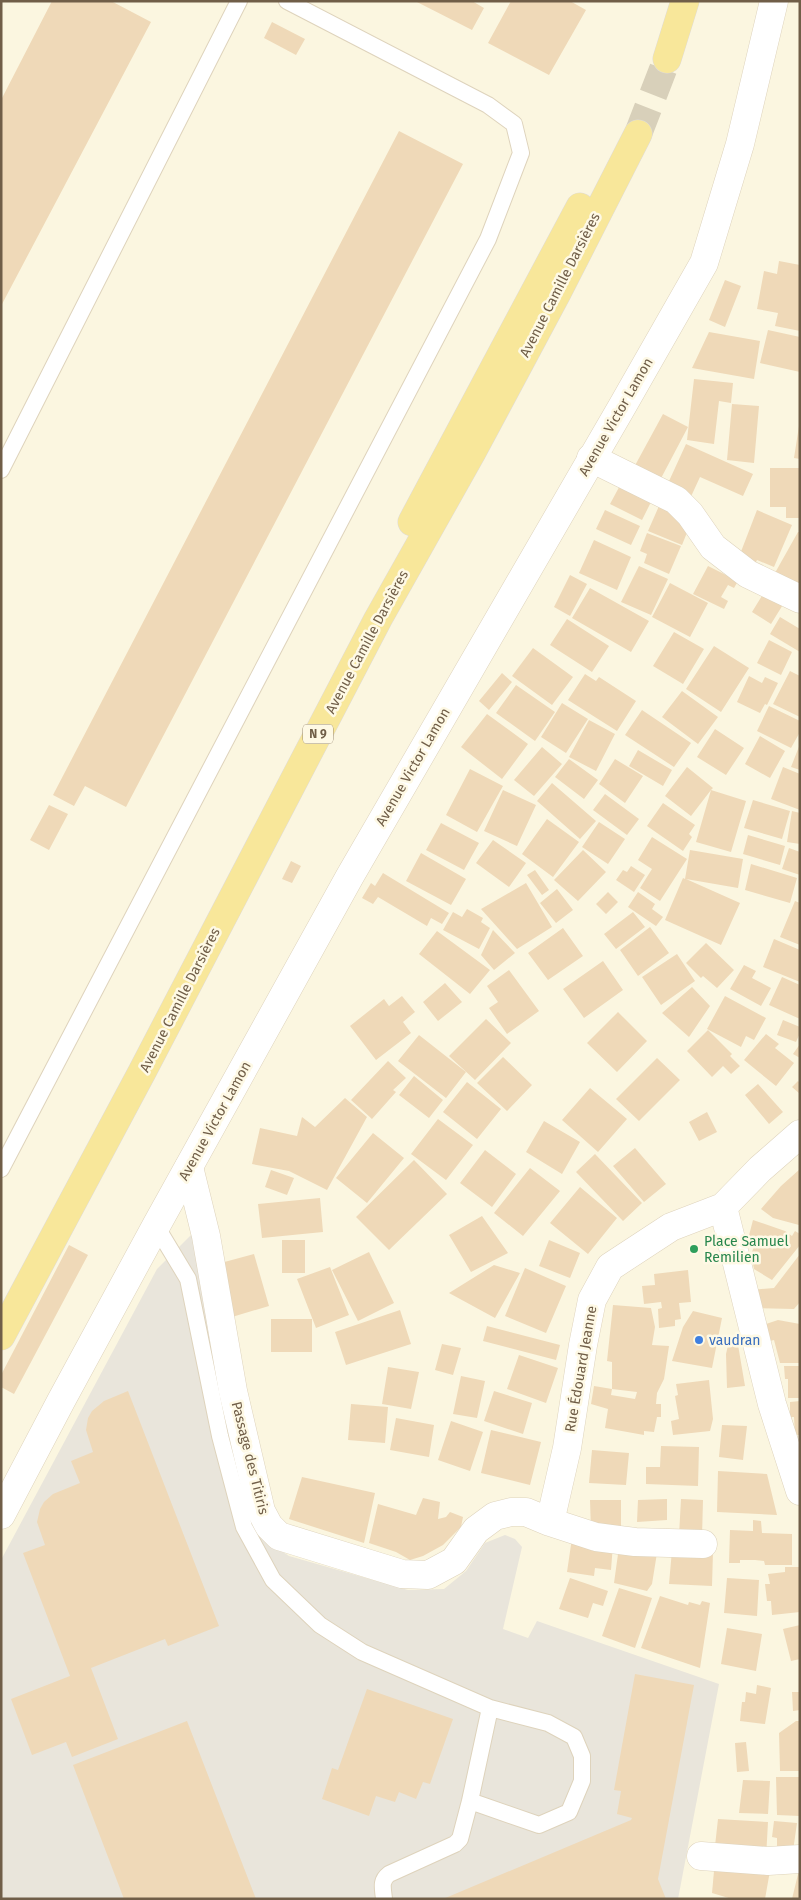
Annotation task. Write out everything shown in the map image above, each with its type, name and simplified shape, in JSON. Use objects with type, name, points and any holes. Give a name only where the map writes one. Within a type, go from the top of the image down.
[{"type":"main road","points":[[667,1],[659,57],[684,1]]},
{"type":"main road","name":"Avenue Camille Darsières","points":[[1,1300],[268,802],[442,464],[630,131],[557,293],[472,452],[378,619],[142,1072],[1,1336]]},
{"type":"street","name":"Avenue Victor Lamon","points":[[1,1515],[60,1401],[350,876],[704,263],[740,144],[774,1]]},
{"type":"street","points":[[591,458],[676,500],[690,514],[714,547],[720,552],[748,574],[800,599]]},
{"type":"street","name":"Rue Édouard Jeanne","points":[[550,1522],[567,1448],[592,1300],[610,1267],[671,1227],[723,1207],[760,1169],[800,1134]]},
{"type":"street","name":"Passage des Titiris","points":[[189,1167],[206,1236],[233,1391],[261,1511],[269,1526],[278,1536],[402,1574],[428,1575],[454,1561],[476,1530],[495,1516],[511,1512],[526,1512],[550,1522]]},
{"type":"street","points":[[723,1207],[772,1404],[800,1491]]},
{"type":"street","points":[[550,1522],[596,1537],[635,1542],[703,1544]]},
{"type":"street","points":[[701,1856],[768,1861],[800,1859]]},
{"type":"lane","points":[[1,470],[239,1]]},
{"type":"lane","points":[[1,1169],[488,239],[521,153],[514,124],[488,106],[287,1]]},
{"type":"lane","points":[[156,1226],[188,1279],[220,1436],[244,1527],[273,1580],[320,1625],[362,1652],[490,1708],[548,1723],[574,1737],[582,1756],[582,1781],[569,1812],[539,1824],[470,1801]]},
{"type":"lane","points":[[384,1899],[382,1884],[384,1878],[389,1874],[455,1844],[460,1839],[490,1708]]},
{"type":"shaded area","points":[[192,1234],[265,1540],[289,1556],[408,1590],[444,1589],[466,1571],[485,1543],[505,1535],[515,1539],[522,1547],[503,1629],[528,1638],[537,1621],[719,1684],[678,1899],[1,1899],[1,1560],[157,1269]]},
{"type":"building","points":[[52,1],[111,1],[151,22],[1,306],[1,100]]},
{"type":"building","points":[[415,1],[472,1],[484,8],[472,30]]},
{"type":"building","points":[[511,1],[570,1],[586,10],[549,75],[488,43]]},
{"type":"building","points":[[272,22],[305,39],[296,55],[264,38]]},
{"type":"building","points":[[399,131],[463,164],[126,807],[85,786],[74,806],[53,795]]},
{"type":"building","points":[[779,261],[800,265],[800,331],[775,326],[778,313],[757,309],[764,271],[777,274]]},
{"type":"building","points":[[725,280],[741,286],[725,327],[709,320]]},
{"type":"building","points":[[768,330],[800,337],[800,372],[760,363]]},
{"type":"building","points":[[709,332],[760,341],[754,379],[692,368]]},
{"type":"building","points":[[694,379],[733,383],[731,403],[719,401],[714,444],[687,440]]},
{"type":"building","points":[[732,404],[759,406],[754,463],[727,460]]},
{"type":"building","points":[[663,414],[688,427],[658,484],[632,471]]},
{"type":"building","points":[[800,426],[800,459],[794,458]]},
{"type":"building","points":[[686,444],[753,474],[743,496],[700,477],[688,503],[664,492]]},
{"type":"building","points":[[770,468],[800,468],[800,518],[786,518],[786,507],[770,507]]},
{"type":"building","points":[[624,478],[655,494],[642,520],[610,504]]},
{"type":"building","points":[[659,506],[692,520],[682,545],[648,531]]},
{"type":"building","points":[[605,510],[640,526],[631,545],[596,529]]},
{"type":"building","points":[[757,510],[792,525],[774,567],[757,560],[753,568],[737,562]]},
{"type":"building","points":[[798,532],[800,532],[800,595],[771,580]]},
{"type":"building","points":[[647,533],[681,546],[669,574],[644,563],[647,554],[640,551]]},
{"type":"building","points":[[594,540],[631,557],[617,590],[579,573]]},
{"type":"building","points":[[639,566],[668,579],[651,615],[621,602]]},
{"type":"building","points":[[708,566],[738,581],[734,588],[728,585],[721,597],[728,601],[724,609],[693,594]]},
{"type":"building","points":[[570,575],[587,584],[570,616],[554,607]]},
{"type":"building","points":[[670,583],[708,603],[690,637],[652,617]]},
{"type":"building","points":[[590,588],[649,621],[631,652],[572,618]]},
{"type":"building","points":[[765,591],[784,603],[771,624],[752,612]]},
{"type":"building","points":[[780,617],[800,629],[800,652],[770,634]]},
{"type":"building","points":[[567,619],[609,646],[592,672],[550,645]]},
{"type":"building","points":[[674,632],[704,649],[683,684],[653,666]]},
{"type":"building","points":[[769,640],[792,652],[781,675],[757,663]]},
{"type":"building","points":[[714,646],[749,668],[721,712],[686,689]]},
{"type":"building","points":[[533,648],[573,677],[552,705],[512,676]]},
{"type":"building","points":[[790,671],[800,676],[800,717],[773,704]]},
{"type":"building","points":[[502,673],[512,682],[489,710],[479,701]]},
{"type":"building","points":[[585,674],[596,681],[599,677],[636,701],[617,731],[568,700]]},
{"type":"building","points":[[749,676],[762,683],[765,677],[778,683],[767,705],[765,704],[760,713],[737,702]]},
{"type":"building","points":[[516,685],[555,712],[535,741],[496,713]]},
{"type":"building","points":[[682,691],[718,717],[698,744],[662,717]]},
{"type":"building","points":[[562,703],[588,719],[566,753],[541,737]]},
{"type":"building","points":[[769,706],[800,721],[800,732],[791,748],[757,731]]},
{"type":"building","points":[[642,710],[691,743],[674,767],[625,735]]},
{"type":"building","points":[[487,714],[528,744],[502,779],[461,747]]},
{"type":"building","points":[[589,720],[615,734],[596,771],[569,757]]},
{"type":"building","points":[[715,729],[744,748],[726,775],[697,757]]},
{"type":"building","points":[[760,736],[785,751],[770,778],[745,764]]},
{"type":"building","points":[[800,744],[800,770],[791,767]]},
{"type":"building","points":[[542,747],[562,764],[534,796],[514,780]]},
{"type":"building","points":[[638,750],[672,770],[663,786],[629,766]]},
{"type":"building","points":[[569,759],[598,780],[584,799],[555,777]]},
{"type":"building","points":[[615,759],[643,776],[625,803],[599,784]]},
{"type":"building","points":[[687,767],[713,788],[691,816],[665,796]]},
{"type":"building","points":[[783,767],[800,774],[800,810],[771,799]]},
{"type":"building","points":[[470,769],[503,786],[477,832],[446,815]]},
{"type":"building","points":[[552,783],[596,821],[580,839],[537,801]]},
{"type":"building","points":[[503,790],[536,805],[517,846],[484,831]]},
{"type":"building","points":[[711,790],[746,801],[731,852],[696,842]]},
{"type":"building","points":[[605,794],[639,819],[627,835],[593,810]]},
{"type":"building","points":[[753,800],[790,811],[782,839],[744,828]]},
{"type":"building","points":[[663,803],[695,825],[689,834],[692,837],[683,851],[647,826]]},
{"type":"building","points":[[49,805],[68,814],[49,850],[30,840]]},
{"type":"building","points":[[792,811],[800,813],[800,844],[787,842]]},
{"type":"building","points":[[547,819],[579,842],[553,877],[522,854]]},
{"type":"building","points":[[599,822],[625,839],[608,864],[582,847]]},
{"type":"building","points":[[441,823],[479,843],[464,870],[426,850]]},
{"type":"building","points":[[748,835],[785,846],[780,865],[743,854]]},
{"type":"building","points":[[652,837],[687,859],[660,901],[640,888],[652,869],[638,860]]},
{"type":"building","points":[[493,840],[526,863],[509,887],[476,863]]},
{"type":"building","points":[[789,848],[800,852],[800,875],[782,869]]},
{"type":"building","points":[[583,850],[606,872],[578,901],[554,880]]},
{"type":"building","points":[[690,850],[743,859],[738,888],[686,879],[740,903],[721,945],[665,920],[683,878],[685,879]]},
{"type":"building","points":[[421,853],[466,879],[451,905],[406,881]]},
{"type":"building","points":[[291,861],[301,866],[292,883],[282,879]]},
{"type":"building","points":[[751,864],[797,878],[790,903],[745,890]]},
{"type":"building","points":[[631,866],[645,875],[634,892],[616,880],[623,870],[627,872]]},
{"type":"building","points":[[535,870],[549,890],[542,895],[527,875]]},
{"type":"building","points":[[383,873],[449,913],[442,924],[431,918],[427,926],[378,897],[373,904],[362,898],[371,883],[375,886]]},
{"type":"building","points":[[526,883],[552,927],[517,949],[481,909]]},
{"type":"building","points":[[557,889],[573,910],[556,923],[540,903]]},
{"type":"building","points":[[608,892],[618,902],[606,914],[596,904]]},
{"type":"building","points":[[638,892],[655,904],[652,909],[663,917],[656,926],[628,907]]},
{"type":"building","points":[[795,901],[800,903],[800,945],[780,937]]},
{"type":"building","points":[[467,909],[483,918],[481,922],[490,928],[479,949],[443,930],[453,912],[462,917]]},
{"type":"building","points":[[633,912],[645,927],[616,949],[604,934]]},
{"type":"building","points":[[650,927],[669,953],[638,976],[620,950]]},
{"type":"building","points":[[563,928],[583,956],[548,980],[528,953]]},
{"type":"building","points":[[493,930],[515,953],[494,970],[481,955]]},
{"type":"building","points":[[437,931],[490,970],[470,994],[419,954]]},
{"type":"building","points":[[774,939],[800,950],[800,982],[763,967]]},
{"type":"building","points":[[706,943],[734,970],[717,988],[703,976],[701,978],[686,963]]},
{"type":"building","points":[[677,954],[695,981],[661,1005],[642,977]]},
{"type":"building","points":[[603,961],[623,990],[584,1018],[563,989]]},
{"type":"building","points":[[744,965],[756,971],[752,978],[771,988],[761,1006],[730,989]]},
{"type":"building","points":[[509,970],[539,1011],[507,1034],[489,1008],[498,1002],[487,986]]},
{"type":"building","points":[[782,977],[800,985],[800,1019],[769,1005]]},
{"type":"building","points":[[445,983],[462,1002],[438,1021],[423,1002]]},
{"type":"building","points":[[692,987],[710,1006],[689,1037],[662,1013]]},
{"type":"building","points":[[402,996],[415,1012],[403,1022],[411,1033],[376,1060],[350,1026],[384,999],[389,1006]]},
{"type":"building","points":[[725,996],[766,1018],[754,1040],[746,1036],[741,1047],[707,1029]]},
{"type":"building","points":[[618,1012],[647,1041],[617,1072],[587,1043]]},
{"type":"building","points":[[486,1019],[511,1043],[475,1080],[449,1056]]},
{"type":"building","points":[[783,1020],[800,1027],[800,1033],[796,1042],[777,1035]]},
{"type":"building","points":[[708,1030],[732,1054],[730,1056],[740,1066],[731,1074],[723,1066],[712,1077],[687,1051]]},
{"type":"building","points":[[766,1034],[779,1044],[775,1048],[794,1063],[776,1086],[744,1060]]},
{"type":"building","points":[[419,1035],[466,1072],[446,1098],[398,1061]]},
{"type":"building","points":[[800,1044],[800,1058],[793,1054]]},
{"type":"building","points":[[503,1057],[532,1085],[507,1111],[477,1083]]},
{"type":"building","points":[[657,1058],[680,1080],[639,1121],[616,1099]]},
{"type":"building","points":[[388,1061],[406,1078],[393,1090],[396,1092],[372,1119],[351,1100]]},
{"type":"building","points":[[414,1076],[443,1100],[429,1118],[399,1095]]},
{"type":"building","points":[[798,1081],[800,1083],[800,1094],[792,1087]]},
{"type":"building","points":[[467,1082],[501,1109],[477,1139],[443,1112]]},
{"type":"building","points":[[758,1084],[783,1112],[769,1124],[745,1095]]},
{"type":"building","points":[[590,1088],[627,1119],[598,1152],[562,1120]]},
{"type":"building","points":[[345,1098],[367,1117],[327,1190],[289,1171],[252,1164],[260,1128],[297,1136],[302,1117],[315,1127]]},
{"type":"building","points":[[707,1112],[717,1132],[699,1141],[689,1122]]},
{"type":"building","points":[[438,1119],[473,1145],[446,1180],[411,1154]]},
{"type":"building","points":[[544,1121],[580,1142],[562,1174],[526,1152]]},
{"type":"building","points":[[373,1133],[404,1158],[367,1203],[336,1178]]},
{"type":"building","points":[[635,1148],[666,1184],[644,1202],[613,1166]]},
{"type":"building","points":[[485,1150],[516,1174],[492,1207],[460,1183]]},
{"type":"building","points":[[595,1154],[642,1203],[623,1221],[576,1172]]},
{"type":"building","points":[[414,1160],[447,1194],[389,1250],[356,1217]]},
{"type":"building","points":[[530,1168],[560,1191],[523,1236],[494,1213]]},
{"type":"building","points":[[800,1169],[799,1225],[773,1218],[761,1209],[781,1186]]},
{"type":"building","points":[[271,1170],[294,1178],[287,1195],[265,1187]]},
{"type":"building","points":[[580,1187],[617,1218],[588,1254],[550,1223]]},
{"type":"building","points":[[320,1198],[323,1232],[262,1238],[258,1204]]},
{"type":"building","points":[[482,1216],[508,1253],[471,1272],[449,1235]]},
{"type":"building","points":[[753,1220],[785,1231],[792,1236],[795,1231],[800,1234],[800,1245],[772,1280],[754,1269],[751,1254],[754,1247],[747,1243]]},
{"type":"building","points":[[282,1240],[305,1240],[305,1273],[282,1273]]},
{"type":"building","points":[[549,1240],[580,1253],[570,1278],[539,1266]]},
{"type":"building","points":[[69,1245],[88,1255],[14,1394],[1,1387],[1,1375]]},
{"type":"building","points":[[369,1252],[394,1303],[358,1321],[332,1270]]},
{"type":"building","points":[[254,1254],[269,1306],[232,1317],[217,1264]]},
{"type":"building","points":[[800,1254],[800,1302],[794,1309],[756,1308],[751,1290],[774,1288]]},
{"type":"building","points":[[494,1265],[520,1273],[495,1318],[449,1293]]},
{"type":"building","points":[[330,1267],[349,1315],[316,1328],[297,1279]]},
{"type":"building","points":[[525,1268],[566,1286],[546,1333],[505,1316]]},
{"type":"building","points":[[688,1270],[691,1302],[679,1303],[681,1319],[675,1320],[675,1326],[659,1328],[658,1309],[662,1308],[661,1302],[644,1304],[642,1286],[655,1285],[654,1274]]},
{"type":"building","points":[[613,1305],[651,1308],[655,1327],[652,1345],[669,1346],[664,1379],[657,1393],[656,1404],[661,1404],[661,1417],[657,1417],[654,1432],[644,1431],[644,1435],[605,1428],[608,1409],[591,1404],[594,1386],[612,1389],[612,1362],[607,1361]],"holes":[[[612,1389],[637,1392],[635,1399],[611,1395]]]},
{"type":"building","points":[[400,1310],[411,1344],[346,1365],[335,1332]]},
{"type":"building","points":[[693,1311],[722,1318],[712,1368],[672,1361],[683,1327]]},
{"type":"building","points":[[271,1319],[312,1319],[312,1352],[271,1352]]},
{"type":"building","points":[[778,1320],[800,1324],[800,1363],[780,1363],[774,1340],[770,1341],[766,1324]]},
{"type":"building","points":[[487,1326],[560,1345],[556,1360],[483,1341]]},
{"type":"building","points":[[730,1337],[737,1339],[745,1386],[727,1388],[726,1354]]},
{"type":"building","points":[[442,1344],[461,1348],[453,1375],[435,1370]]},
{"type":"building","points":[[519,1355],[558,1368],[546,1403],[507,1389]]},
{"type":"building","points":[[784,1366],[800,1366],[800,1398],[788,1398],[788,1379],[785,1379]]},
{"type":"building","points":[[388,1367],[419,1372],[411,1409],[382,1404]]},
{"type":"building","points":[[461,1376],[485,1381],[477,1418],[453,1414]]},
{"type":"building","points":[[709,1380],[713,1419],[710,1431],[673,1435],[671,1421],[679,1419],[675,1396],[678,1395],[676,1384]]},
{"type":"building","points":[[128,1391],[219,1626],[168,1646],[165,1639],[91,1668],[118,1739],[72,1757],[66,1742],[32,1755],[11,1699],[70,1676],[23,1553],[45,1545],[37,1522],[44,1502],[53,1494],[80,1483],[71,1461],[93,1452],[86,1430],[88,1418],[92,1411],[104,1401]]},
{"type":"building","points":[[494,1391],[532,1403],[523,1434],[484,1421]]},
{"type":"building","points":[[800,1401],[800,1435],[795,1435],[794,1417],[790,1417],[790,1402]]},
{"type":"building","points":[[351,1404],[388,1407],[385,1443],[348,1440]]},
{"type":"building","points":[[396,1418],[434,1425],[429,1457],[390,1450]]},
{"type":"building","points":[[451,1421],[483,1432],[470,1471],[438,1460]]},
{"type":"building","points":[[722,1425],[747,1426],[743,1460],[719,1457]]},
{"type":"building","points":[[491,1430],[541,1442],[530,1485],[481,1473]]},
{"type":"building","points":[[661,1446],[699,1447],[698,1486],[646,1484],[646,1467],[660,1467]]},
{"type":"building","points":[[592,1450],[629,1453],[626,1485],[589,1483]]},
{"type":"building","points":[[718,1471],[767,1474],[777,1515],[717,1512]]},
{"type":"building","points":[[302,1477],[375,1493],[364,1543],[289,1519]]},
{"type":"building","points":[[423,1498],[440,1502],[438,1519],[446,1517],[450,1512],[463,1517],[461,1527],[443,1545],[423,1556],[410,1560],[396,1552],[369,1543],[378,1504],[416,1515]]},
{"type":"building","points":[[667,1499],[667,1520],[637,1522],[638,1500]]},
{"type":"building","points":[[681,1499],[703,1500],[702,1537],[679,1536]]},
{"type":"building","points":[[590,1500],[621,1500],[621,1528],[591,1530]]},
{"type":"building","points":[[753,1520],[761,1521],[762,1533],[792,1534],[792,1565],[765,1565],[764,1561],[755,1560],[740,1560],[740,1563],[729,1563],[730,1530],[753,1531]]},
{"type":"building","points":[[572,1538],[613,1544],[611,1570],[595,1568],[594,1576],[567,1572]]},
{"type":"building","points":[[619,1547],[657,1553],[652,1584],[647,1591],[614,1583]]},
{"type":"building","points":[[672,1550],[713,1552],[712,1586],[669,1584]]},
{"type":"building","points":[[785,1567],[800,1567],[800,1612],[772,1615],[771,1601],[767,1601],[765,1584],[770,1584],[768,1574],[785,1572]]},
{"type":"building","points":[[570,1578],[608,1591],[603,1606],[593,1603],[588,1618],[559,1609]]},
{"type":"building","points":[[727,1578],[759,1580],[757,1616],[724,1613]]},
{"type":"building","points":[[619,1588],[652,1598],[635,1648],[602,1636]]},
{"type":"building","points":[[660,1596],[688,1605],[689,1602],[700,1605],[702,1601],[710,1603],[700,1668],[641,1648]]},
{"type":"building","points":[[800,1625],[800,1659],[791,1661],[783,1629]]},
{"type":"building","points":[[727,1628],[762,1634],[756,1671],[721,1664]]},
{"type":"building","points":[[635,1674],[694,1685],[658,1879],[666,1899],[443,1899],[631,1820],[632,1818],[617,1814],[621,1791],[614,1790]]},
{"type":"building","points":[[757,1685],[771,1688],[765,1724],[740,1721],[742,1702],[745,1702],[746,1692],[756,1694]]},
{"type":"building","points":[[367,1689],[453,1719],[430,1784],[423,1782],[416,1799],[399,1792],[395,1802],[376,1796],[369,1816],[322,1799],[332,1768],[338,1770]]},
{"type":"building","points":[[792,1692],[800,1692],[800,1710],[793,1711]]},
{"type":"building","points":[[187,1721],[256,1899],[124,1899],[73,1765]]},
{"type":"building","points":[[796,1721],[800,1721],[800,1771],[780,1771],[779,1733]]},
{"type":"building","points":[[746,1742],[749,1771],[737,1772],[735,1743]]},
{"type":"building","points":[[776,1777],[800,1777],[800,1816],[777,1815]]},
{"type":"building","points":[[743,1780],[770,1781],[768,1814],[739,1813]]},
{"type":"building","points":[[718,1819],[768,1822],[766,1858],[714,1855]]},
{"type":"building","points":[[774,1821],[797,1823],[793,1851],[777,1850],[777,1838],[772,1837]]},
{"type":"building","points":[[715,1860],[771,1865],[765,1899],[732,1899],[712,1893]]},
{"type":"building","points":[[799,1870],[800,1899],[792,1899]]},
{"type":"tunnel","points":[[638,134],[667,59]]},
{"type":"place","name":"Place Samuel Remilien","points":[[694,1249]]},
{"type":"place","name":"vaudran","points":[[699,1340]]}]
